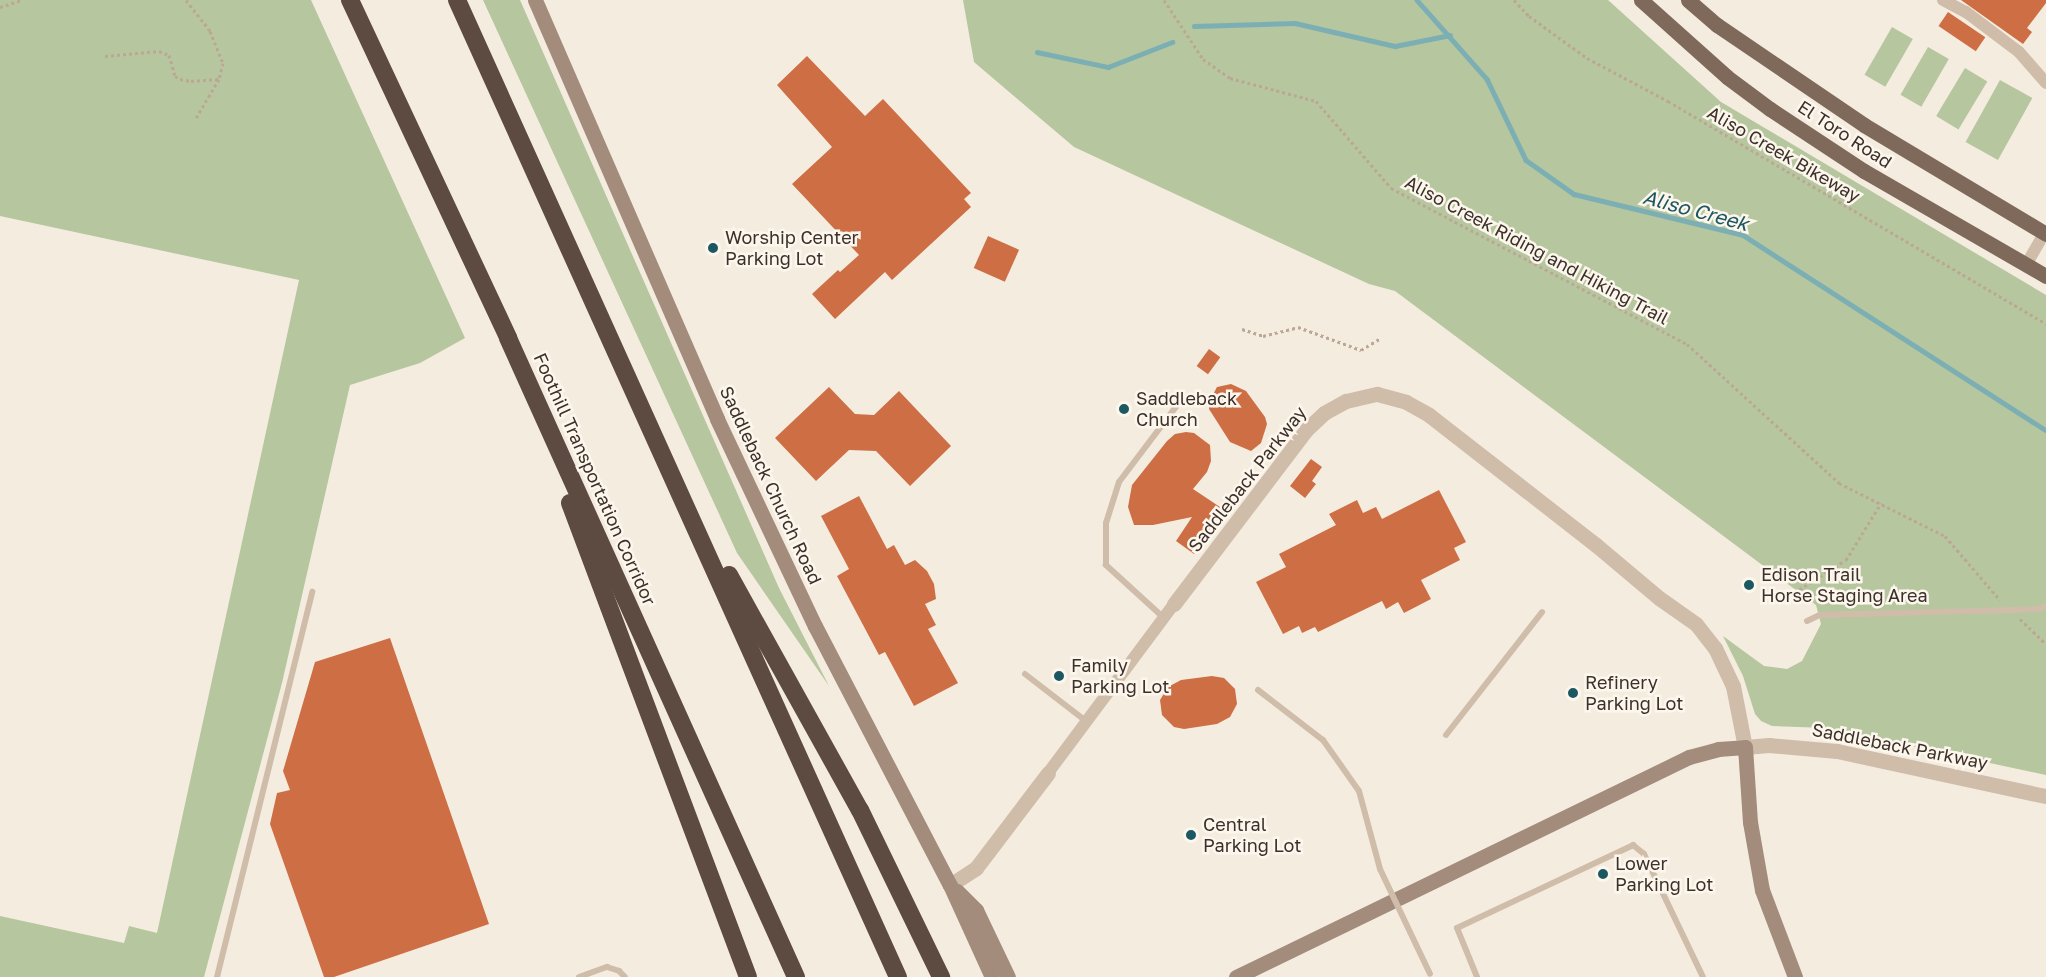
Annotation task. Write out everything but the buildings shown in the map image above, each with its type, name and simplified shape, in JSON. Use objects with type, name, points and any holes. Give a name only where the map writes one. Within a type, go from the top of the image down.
[{"type":"highway","name":"Foothill Transportation Corridor","points":[[350,0],[508,339],[796,977]]},
{"type":"highway","points":[[457,0],[898,977]]},
{"type":"highway","points":[[508,339],[748,977]]},
{"type":"highway","points":[[667,464],[860,810],[941,977]]},
{"type":"main road","name":"Saddleback Church Road","points":[[535,0],[717,419],[815,626],[950,885],[992,977]]},
{"type":"main road","name":"El Toro Road","points":[[1641,0],[1727,77],[1770,109],[1864,171],[2046,276]]},
{"type":"main road","name":"El Toro Road","points":[[1689,0],[1717,25],[1864,125],[2046,233]]},
{"type":"main road","points":[[1745,747],[1750,822],[1762,890],[1795,977]]},
{"type":"main road","name":"Saddleback Parkway","points":[[1236,977],[1689,757],[1718,749],[1745,747]]},
{"type":"main road","points":[[950,885],[976,910],[1008,977]]},
{"type":"street","points":[[1943,0],[1966,12],[2019,52],[2046,83]]},
{"type":"street","points":[[2026,265],[2046,233]]},
{"type":"street","name":"Saddleback Parkway","points":[[950,885],[976,868],[1088,722],[1174,604],[1316,421],[1346,401],[1377,394],[1406,402],[1429,416],[1596,544],[1659,598],[1696,624],[1715,648],[1733,686],[1745,747],[1769,745],[1837,751],[2046,796]]},
{"type":"lane","points":[[1164,618],[1106,565],[1106,523],[1119,482],[1178,404]]},
{"type":"lane","points":[[216,977],[312,592]]},
{"type":"lane","points":[[1807,621],[1820,615],[2039,609],[2046,606]]},
{"type":"lane","points":[[1446,735],[1542,612]]},
{"type":"lane","points":[[1025,674],[1088,722]]},
{"type":"lane","points":[[1258,690],[1323,740],[1359,791],[1380,869],[1430,974]]},
{"type":"lane","points":[[1477,977],[1457,928],[1633,845],[1644,854],[1703,977]]},
{"type":"lane","points":[[579,977],[607,967],[619,971],[625,977]]},
{"type":"path","points":[[0,7],[21,0]]},
{"type":"path","points":[[186,0],[210,31],[223,63],[219,79],[196,118]]},
{"type":"path","name":"Aliso Creek Riding and Hiking Trail","points":[[1164,0],[1203,59],[1230,78],[1316,101],[1391,188],[1687,344],[1839,483],[1945,536],[2010,610],[2046,644]]},
{"type":"path","name":"Aliso Creek Bikeway","points":[[1514,0],[1529,16],[1587,57],[1890,230],[2046,324]]},
{"type":"path","points":[[105,56],[159,51],[169,55],[175,76],[180,80],[219,79]]},
{"type":"path","points":[[1242,329],[1263,336],[1298,327],[1311,329],[1360,350],[1382,338]]},
{"type":"path","points":[[1784,599],[1846,560],[1881,504]]},
{"type":"green space","points":[[0,0],[311,0],[465,338],[420,363],[350,385],[282,683],[204,977],[0,977],[0,916],[124,943],[129,926],[157,933],[299,280],[0,216]]},
{"type":"green space","points":[[483,0],[520,0],[779,588],[829,686],[737,553]]},
{"type":"green space","points":[[963,0],[1608,0],[1721,102],[2046,295],[2046,775],[1826,728],[1772,726],[1761,721],[1755,714],[1743,676],[1723,636],[1764,666],[1787,669],[1802,661],[1821,624],[1816,605],[1395,291],[1369,284],[1074,147],[974,62]]},
{"type":"green space","points":[[1892,27],[1913,39],[1885,87],[1864,75]]},
{"type":"green space","points":[[1928,47],[1949,59],[1921,107],[1900,95]]},
{"type":"green space","points":[[1965,68],[1987,81],[1958,129],[1936,116]]},
{"type":"green space","points":[[2000,80],[2032,98],[1998,160],[1966,142]]},
{"type":"waterway","name":"Aliso Creek","points":[[1417,0],[1487,79],[1526,160],[1574,194],[1743,235],[2046,430]]},
{"type":"waterway","points":[[1194,26],[1295,23],[1395,46],[1450,35]]},
{"type":"waterway","points":[[1037,52],[1108,67],[1172,42]]},
{"type":"place","name":"Worship Center Parking Lot","points":[[713,248]]},
{"type":"place","name":"Saddleback Church","points":[[1124,409]]},
{"type":"place","name":"Edison Trail Horse Staging Area","points":[[1749,585]]},
{"type":"place","name":"Family Parking Lot","points":[[1059,676]]},
{"type":"place","name":"Refinery Parking Lot","points":[[1573,693]]},
{"type":"place","name":"Central Parking Lot","points":[[1191,835]]},
{"type":"place","name":"Lower Parking Lot","points":[[1603,874]]}]
